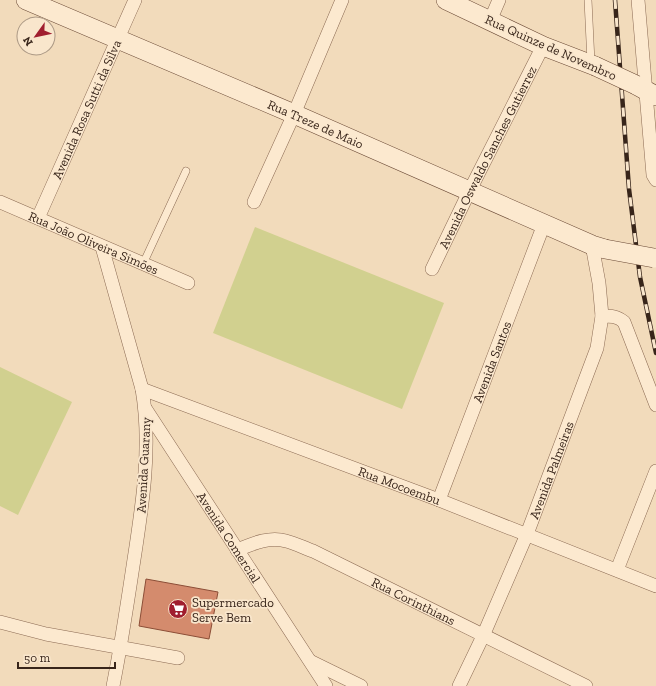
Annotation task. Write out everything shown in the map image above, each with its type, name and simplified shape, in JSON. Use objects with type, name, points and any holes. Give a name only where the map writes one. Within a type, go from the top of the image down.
[{"type":"main road","name":"Rua Treze de Maio","points":[[26,0],[294,114],[468,192],[598,247],[655,258]]},
{"type":"main road","name":"Rua Quinze de Novembro","points":[[446,0],[543,46],[593,65],[646,90]]},
{"type":"street","name":"Avenida Rosa Sutti da Silva","points":[[38,218],[135,0]]},
{"type":"street","points":[[254,202],[294,114],[342,0]]},
{"type":"street","points":[[490,20],[499,0]]},
{"type":"street","points":[[638,0],[653,175],[656,180]]},
{"type":"street","name":"Avenida Oswaldo Sanches Gutierrez","points":[[432,269],[468,192],[543,46]]},
{"type":"street","name":"Rua João Oliveira Simões","points":[[0,202],[102,247],[188,282]]},
{"type":"street","name":"Avenida Santos","points":[[439,500],[544,224]]},
{"type":"street","name":"Avenida Guarany","points":[[102,247],[142,388],[145,408],[146,449],[143,498],[121,647],[113,686]]},
{"type":"street","name":"Avenida Palmeiras","points":[[458,686],[483,636],[527,534],[597,348],[602,316],[598,247]]},
{"type":"street","points":[[602,316],[619,318],[624,322],[656,405]]},
{"type":"street","name":"Rua Mocoembu","points":[[142,388],[439,500],[656,586]]},
{"type":"street","name":"Avenida Comercial","points":[[145,408],[312,662],[326,686]]},
{"type":"street","points":[[616,570],[656,471]]},
{"type":"street","name":"Rua Corinthians","points":[[237,550],[274,539],[286,540],[313,551],[586,686]]},
{"type":"street","points":[[0,622],[46,634],[178,658]]},
{"type":"street","points":[[312,662],[361,686]]},
{"type":"lane","points":[[588,0],[593,65]]},
{"type":"lane","points":[[143,264],[186,170]]},
{"type":"shaded area","points":[[255,227],[444,303],[402,409],[213,333]]},
{"type":"shaded area","points":[[0,367],[72,402],[18,515],[0,506]]},
{"type":"building","name":"Supermercado Serve Bem","points":[[146,579],[218,592],[209,639],[139,626]]},
{"type":"railway","points":[[615,0],[629,189],[640,277],[656,353]]},
{"type":"place","name":"Supermercado Serve Bem","points":[[178,609]]}]
